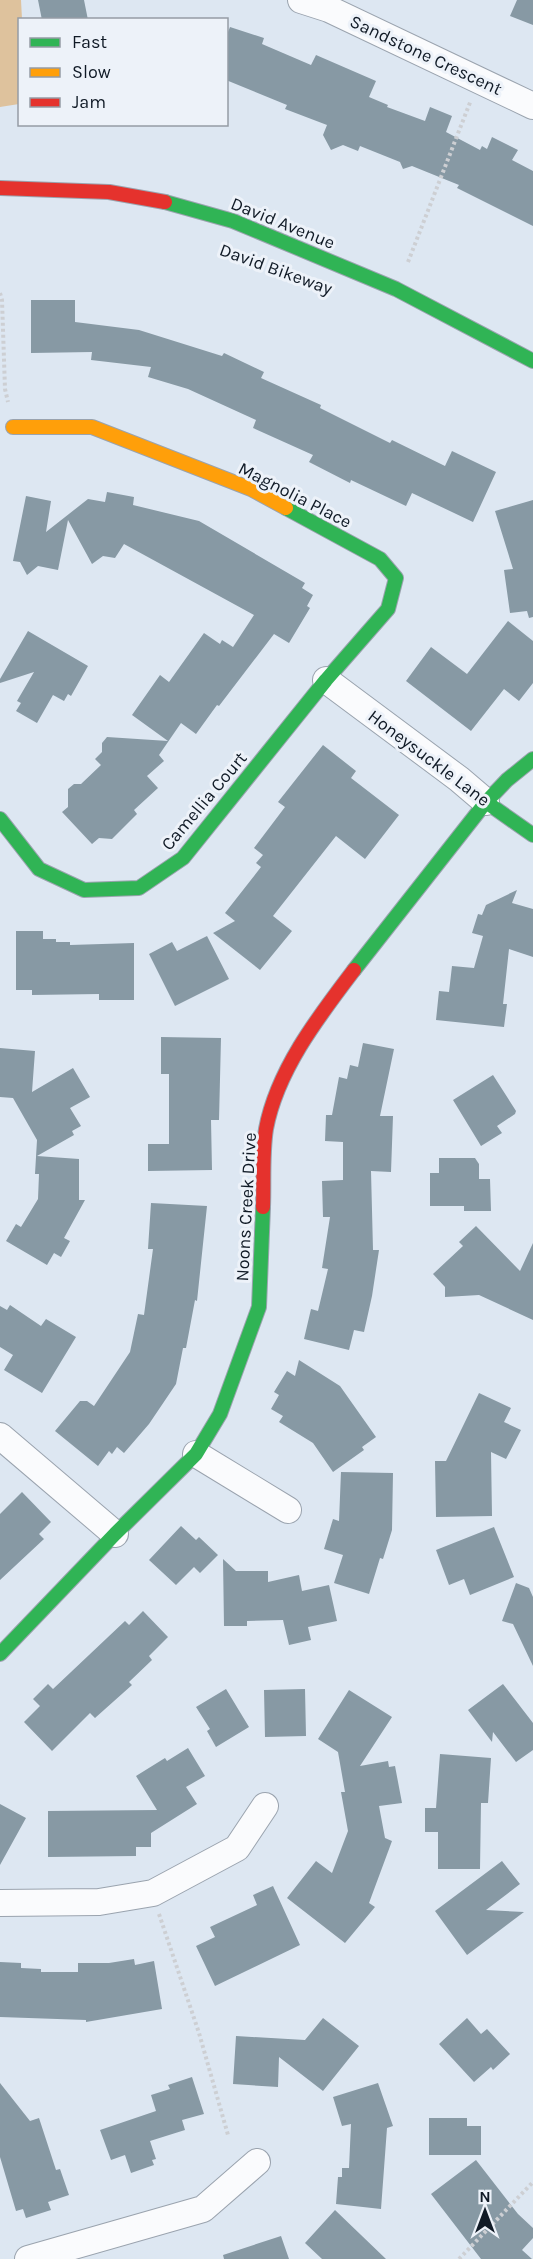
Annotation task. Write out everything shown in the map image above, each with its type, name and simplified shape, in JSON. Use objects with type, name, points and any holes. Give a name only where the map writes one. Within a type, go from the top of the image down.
[{"type":"street","name":"Sandstone Crescent","points":[[301,0],[331,5],[533,106]]},
{"type":"street","name":"David Avenue","points":[[0,189],[110,192],[164,202],[233,221],[396,289],[533,361]]},
{"type":"street","name":"Magnolia Place","points":[[14,427],[92,427],[251,489],[380,559],[396,578],[388,609],[326,680]]},
{"type":"street","name":"Honeysuckle Lane","points":[[326,680],[459,779],[486,802],[533,834]]},
{"type":"street","name":"Camellia Court","points":[[0,819],[39,869],[84,890],[139,888],[183,858],[326,680]]},
{"type":"street","name":"Noons Creek Drive","points":[[0,1654],[115,1534],[196,1454],[220,1414],[259,1307],[266,1130],[277,1089],[320,1014],[486,802],[507,780],[533,759]]},
{"type":"street","points":[[0,1436],[115,1534]]},
{"type":"street","points":[[196,1454],[288,1510]]},
{"type":"street","points":[[0,1903],[99,1902],[153,1893],[237,1848],[265,1806]]},
{"type":"street","points":[[28,2259],[203,2208],[257,2162]]},
{"type":"path","points":[[408,262],[479,80]]},
{"type":"path","points":[[0,293],[5,389],[14,427]]},
{"type":"path","points":[[153,1893],[199,2033],[228,2135]]},
{"type":"path","points":[[459,2259],[533,2182]]},
{"type":"shaded area","points":[[0,0],[21,0],[22,18],[18,18],[18,104],[0,107]]},
{"type":"building","points":[[38,0],[84,0],[88,18],[42,18]]},
{"type":"building","points":[[517,0],[533,0],[533,25],[510,16]]},
{"type":"building","points":[[230,27],[264,38],[262,44],[311,65],[316,55],[376,81],[369,97],[388,105],[387,107],[425,121],[430,107],[452,116],[446,132],[480,150],[482,146],[487,149],[492,137],[518,150],[512,160],[533,171],[533,226],[457,188],[459,185],[412,166],[403,169],[400,162],[360,146],[358,151],[343,145],[331,150],[323,135],[327,125],[285,109],[287,105],[228,81],[228,32]]},
{"type":"building","points":[[31,300],[75,300],[75,322],[139,330],[222,356],[224,353],[264,372],[261,378],[321,405],[320,408],[390,443],[392,440],[445,466],[452,451],[496,472],[473,522],[412,493],[406,506],[351,480],[350,483],[309,462],[313,455],[253,428],[256,420],[188,389],[148,377],[151,367],[91,360],[92,352],[31,353]]},
{"type":"building","points":[[107,492],[134,497],[133,505],[199,521],[305,583],[302,588],[313,595],[307,606],[310,608],[289,643],[274,634],[196,734],[181,723],[159,755],[164,761],[147,776],[158,788],[134,810],[137,814],[112,839],[99,838],[92,844],[62,812],[68,807],[68,789],[74,784],[81,784],[101,765],[95,759],[102,752],[102,743],[107,737],[168,741],[132,715],[160,675],[169,682],[204,633],[220,644],[222,640],[233,647],[254,615],[124,544],[115,558],[103,556],[92,564],[68,520],[58,570],[38,566],[27,575],[20,562],[13,561],[26,496],[51,501],[46,532],[88,499],[105,502]]},
{"type":"building","points":[[533,500],[533,617],[529,618],[527,611],[510,613],[504,570],[513,569],[495,511]]},
{"type":"building","points":[[508,621],[533,641],[533,683],[519,701],[504,689],[471,731],[406,681],[431,647],[467,674]]},
{"type":"building","points":[[28,631],[88,666],[71,696],[68,694],[64,701],[53,695],[37,723],[16,711],[21,703],[17,701],[34,672],[0,683],[0,679]]},
{"type":"building","points":[[323,745],[356,771],[351,778],[399,815],[365,859],[336,836],[273,916],[292,931],[260,970],[213,933],[235,921],[225,913],[261,867],[256,863],[263,855],[254,848],[285,807],[278,802]]},
{"type":"building","points":[[517,890],[512,903],[533,909],[533,957],[509,949],[503,1004],[507,1004],[504,1027],[436,1020],[439,991],[449,992],[452,966],[474,968],[483,936],[472,933],[478,914],[482,915],[486,905]]},
{"type":"building","points":[[16,931],[43,931],[43,939],[70,942],[70,945],[134,943],[134,1000],[99,1000],[99,994],[32,995],[32,990],[16,990]]},
{"type":"building","points":[[207,936],[229,979],[175,1006],[149,954],[172,942],[177,951]]},
{"type":"building","points":[[161,1037],[221,1038],[219,1120],[211,1120],[212,1170],[148,1171],[148,1144],[169,1144],[169,1074],[161,1074]]},
{"type":"building","points":[[363,1043],[394,1049],[380,1116],[393,1116],[391,1172],[371,1171],[373,1250],[379,1250],[364,1332],[354,1330],[349,1350],[304,1339],[311,1309],[318,1311],[328,1269],[322,1268],[330,1217],[323,1217],[322,1181],[343,1180],[343,1142],[325,1141],[326,1115],[332,1115],[339,1077],[347,1079],[350,1065],[358,1067]]},
{"type":"building","points":[[0,1048],[35,1051],[32,1092],[73,1068],[90,1097],[70,1108],[81,1126],[72,1131],[74,1135],[37,1156],[79,1159],[79,1200],[85,1200],[64,1238],[70,1241],[61,1257],[54,1253],[47,1265],[6,1241],[16,1224],[21,1227],[38,1199],[39,1174],[35,1174],[37,1140],[13,1098],[0,1097]]},
{"type":"building","points":[[493,1075],[516,1111],[497,1126],[502,1133],[481,1146],[453,1100]]},
{"type":"building","points":[[439,1158],[475,1158],[479,1164],[479,1179],[490,1179],[491,1211],[464,1211],[464,1206],[430,1206],[430,1173],[439,1173]]},
{"type":"building","points":[[151,1203],[207,1206],[197,1301],[195,1300],[186,1348],[183,1348],[176,1384],[149,1424],[124,1453],[117,1447],[112,1454],[109,1451],[98,1466],[55,1431],[80,1401],[87,1401],[94,1406],[130,1352],[138,1314],[144,1315],[153,1249],[148,1249]]},
{"type":"building","points":[[476,1226],[520,1271],[533,1243],[533,1320],[479,1295],[445,1297],[445,1287],[433,1274],[463,1246],[459,1242]]},
{"type":"building","points":[[10,1305],[41,1326],[46,1319],[76,1337],[42,1393],[4,1370],[13,1355],[0,1347],[0,1306],[7,1310]]},
{"type":"building","points":[[299,1360],[340,1386],[376,1437],[362,1447],[364,1450],[333,1472],[313,1443],[279,1422],[283,1416],[271,1409],[279,1395],[274,1392],[287,1371],[295,1376]]},
{"type":"building","points":[[479,1393],[511,1408],[504,1422],[521,1430],[506,1459],[491,1452],[492,1516],[436,1517],[435,1461],[446,1461]]},
{"type":"building","points":[[341,1472],[393,1473],[392,1530],[383,1559],[380,1558],[369,1594],[334,1583],[343,1555],[324,1549],[333,1519],[339,1521]]},
{"type":"building","points":[[22,1492],[51,1522],[39,1534],[44,1539],[0,1580],[0,1514]]},
{"type":"building","points":[[181,1526],[196,1540],[199,1537],[218,1555],[200,1573],[194,1567],[176,1585],[149,1560]]},
{"type":"building","points":[[494,1527],[514,1577],[470,1595],[464,1579],[449,1585],[436,1550]]},
{"type":"building","points":[[223,1559],[236,1571],[268,1571],[268,1582],[299,1575],[302,1591],[329,1585],[337,1621],[308,1627],[311,1640],[289,1645],[283,1620],[247,1621],[247,1626],[224,1626]]},
{"type":"building","points":[[516,1583],[529,1588],[533,1597],[533,1666],[513,1624],[502,1621]]},
{"type":"building","points":[[143,1611],[168,1637],[149,1656],[152,1660],[129,1682],[132,1685],[95,1718],[90,1713],[52,1751],[24,1722],[40,1706],[33,1699],[48,1684],[53,1689],[125,1621],[129,1625]]},
{"type":"building","points":[[503,1684],[533,1723],[533,1750],[516,1762],[493,1732],[492,1742],[468,1710]]},
{"type":"building","points":[[226,1689],[249,1727],[216,1747],[207,1731],[210,1729],[196,1707]]},
{"type":"building","points":[[305,1689],[306,1736],[265,1737],[264,1690]]},
{"type":"building","points":[[349,1690],[392,1717],[360,1766],[388,1761],[389,1767],[395,1766],[402,1803],[379,1806],[385,1838],[392,1841],[369,1903],[375,1907],[345,1943],[287,1898],[316,1861],[332,1873],[348,1831],[341,1792],[345,1792],[338,1752],[318,1739]]},
{"type":"building","points":[[188,1748],[205,1776],[186,1787],[197,1804],[151,1833],[151,1847],[136,1847],[136,1856],[48,1857],[48,1811],[157,1810],[136,1776],[165,1758],[167,1761]]},
{"type":"building","points":[[440,1754],[491,1758],[488,1803],[481,1803],[480,1869],[438,1869],[438,1832],[425,1832],[425,1808],[436,1808]]},
{"type":"building","points":[[0,1804],[26,1818],[0,1865]]},
{"type":"building","points":[[502,1861],[520,1884],[486,1910],[524,1912],[467,1955],[435,1911]]},
{"type":"building","points":[[273,1886],[300,1945],[215,1986],[196,1946],[215,1937],[210,1927],[257,1905],[253,1895]]},
{"type":"building","points":[[134,1959],[135,1965],[154,1961],[162,2009],[86,2022],[86,2020],[0,2017],[0,1962],[21,1963],[21,1968],[41,1969],[41,1972],[78,1972],[78,1963],[109,1963]]},
{"type":"building","points":[[323,2018],[359,2046],[323,2091],[279,2057],[278,2087],[233,2084],[236,2036],[305,2040]]},
{"type":"building","points":[[467,2018],[481,2034],[487,2029],[510,2054],[493,2070],[491,2067],[474,2082],[439,2044]]},
{"type":"building","points":[[192,2077],[204,2114],[182,2120],[185,2130],[150,2141],[156,2159],[152,2160],[154,2165],[131,2173],[125,2155],[111,2160],[100,2130],[156,2111],[151,2095],[170,2089],[168,2085]]},
{"type":"building","points":[[0,2083],[30,2121],[39,2118],[56,2170],[60,2169],[69,2195],[48,2202],[51,2210],[26,2218],[23,2209],[16,2211],[0,2157]]},
{"type":"building","points":[[378,2083],[393,2126],[387,2128],[381,2209],[336,2204],[338,2177],[342,2177],[342,2168],[349,2168],[351,2124],[342,2126],[333,2097]]},
{"type":"building","points":[[429,2118],[467,2118],[467,2126],[481,2126],[481,2155],[429,2155]]},
{"type":"building","points":[[476,2160],[518,2214],[533,2228],[533,2238],[522,2250],[532,2259],[481,2259],[431,2194]]},
{"type":"building","points":[[335,2210],[386,2259],[322,2259],[305,2243]]},
{"type":"building","points":[[281,2236],[289,2259],[224,2259],[223,2255]]},
{"type":"traffic: fast","points":[[165,202],[233,221],[396,289],[533,361]]},
{"type":"traffic: fast","points":[[0,819],[39,869],[84,890],[139,888],[183,858],[326,680],[388,609],[396,578],[380,559],[286,508]]},
{"type":"traffic: fast","points":[[354,970],[486,802],[507,780],[533,759]]},
{"type":"traffic: fast","points":[[486,802],[533,835]]},
{"type":"traffic: fast","points":[[0,1654],[115,1534],[196,1454],[220,1414],[259,1307],[263,1207]]},
{"type":"traffic: slow","points":[[13,427],[92,427],[251,489],[286,508]]},
{"type":"traffic: jam","points":[[0,188],[109,192],[165,202]]},
{"type":"traffic: jam","points":[[263,1207],[266,1129],[279,1086],[301,1045],[354,970]]}]
